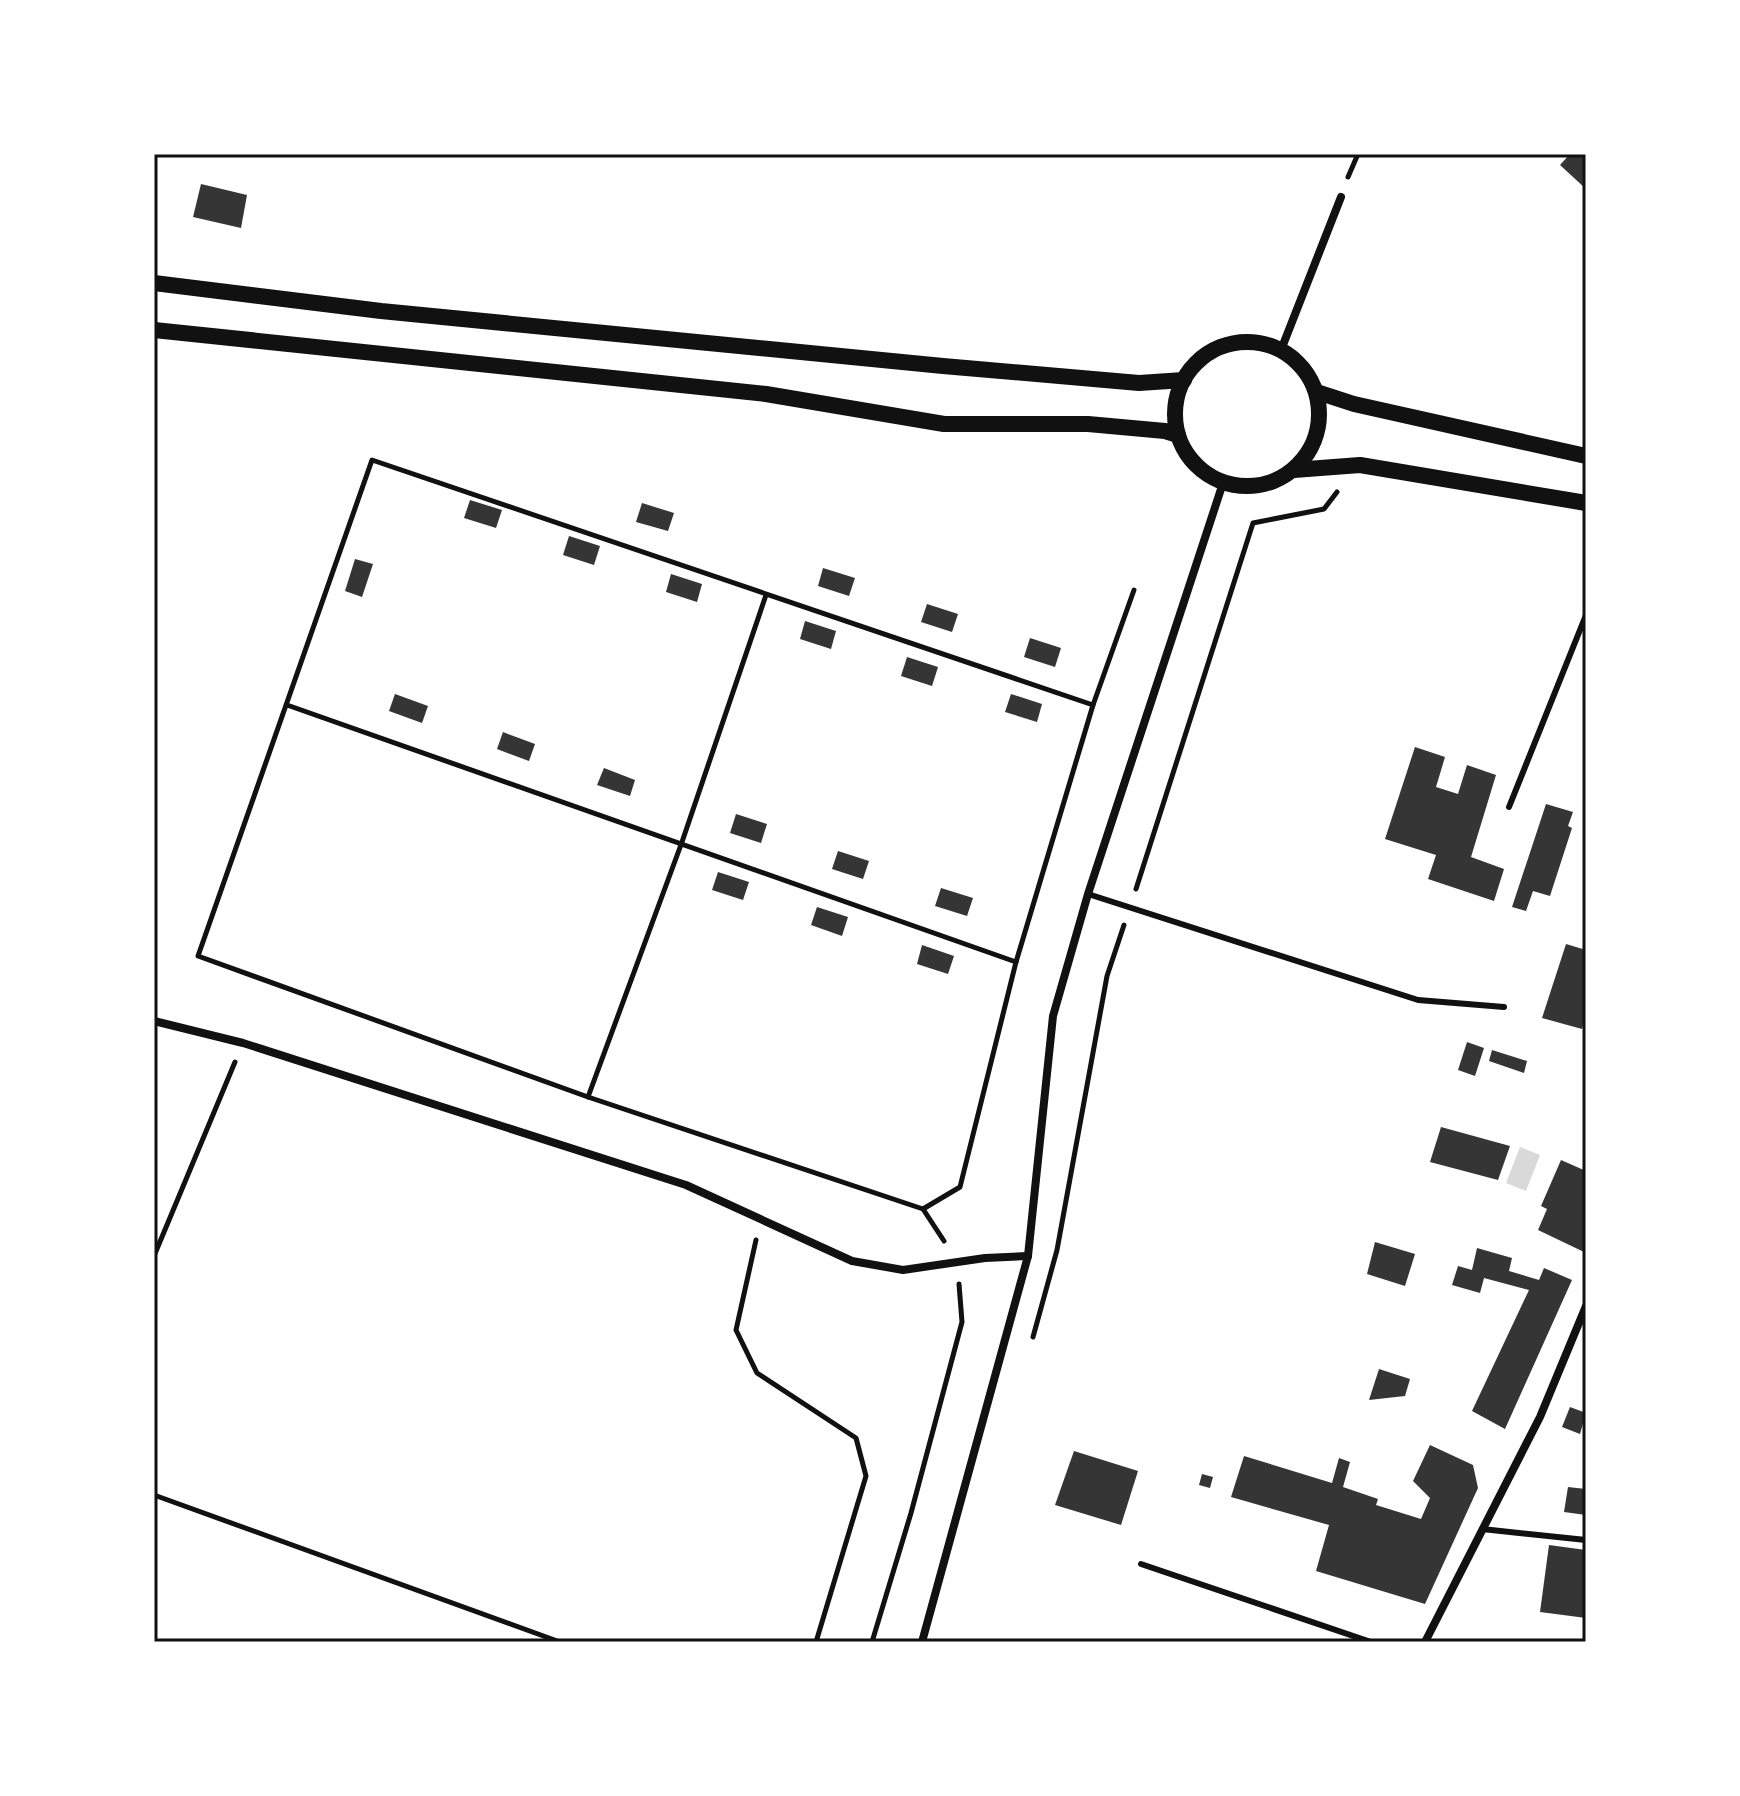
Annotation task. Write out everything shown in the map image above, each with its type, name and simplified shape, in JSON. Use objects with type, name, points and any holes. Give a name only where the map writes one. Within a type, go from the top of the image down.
[{"type":"main road","points":[[154,283],[381,311],[927,364],[1139,383],[1184,380]]},
{"type":"main road","points":[[154,330],[766,394],[944,424],[1088,424],[1178,435]]},
{"type":"main road","points":[[1237,342],[1260,342],[1281,350],[1297,361],[1309,375],[1317,392],[1320,414],[1317,435],[1308,454],[1294,470],[1272,483],[1247,487],[1223,483],[1203,472],[1188,455],[1178,435],[1175,416],[1177,397],[1184,380],[1197,362],[1215,349],[1237,342]]},
{"type":"main road","points":[[1317,392],[1354,404],[1586,456]]},
{"type":"main road","points":[[1294,470],[1360,465],[1586,503]]},
{"type":"street","points":[[1281,350],[1341,197]]},
{"type":"street","points":[[922,1642],[1028,1256],[1053,1016],[1088,894],[1223,483]]},
{"type":"street","points":[[154,1021],[243,1043],[686,1185],[852,1261],[903,1270],[1028,1256]]},
{"type":"street","points":[[1425,1642],[1540,1417],[1586,1306]]},
{"type":"lane","points":[[1509,807],[1586,615]]},
{"type":"lane","points":[[1088,894],[1418,1000],[1504,1007]]},
{"type":"lane","points":[[1482,1529],[1586,1540]]},
{"type":"lane","points":[[1141,1564],[1371,1642]]},
{"type":"path","points":[[872,1642],[911,1513],[962,1322],[957,1262],[923,1209],[588,1097],[198,956],[372,460],[1093,705]]},
{"type":"path","points":[[1030,1347],[1057,1250],[1107,976],[1253,523],[1324,509],[1360,465]]},
{"type":"path","points":[[923,1209],[960,1187],[1016,962],[1093,705],[1134,590]]},
{"type":"path","points":[[588,1097],[682,842],[766,595]]},
{"type":"path","points":[[287,705],[1016,962]]},
{"type":"path","points":[[154,1256],[243,1043]]},
{"type":"path","points":[[760,1221],[736,1330],[757,1373],[856,1438],[866,1476],[816,1642]]},
{"type":"path","points":[[154,1495],[560,1642]]},
{"type":"shaded area","points":[[1520,1147],[1540,1155],[1526,1191],[1506,1183]]},
{"type":"building","points":[[1570,154],[1586,154],[1586,189],[1560,165]]},
{"type":"building","points":[[201,184],[247,195],[241,228],[193,217]]},
{"type":"building","points":[[470,500],[502,510],[496,528],[464,518]]},
{"type":"building","points":[[642,503],[674,513],[668,531],[636,522]]},
{"type":"building","points":[[569,536],[600,546],[594,565],[563,555]]},
{"type":"building","points":[[355,559],[373,564],[362,597],[345,591]]},
{"type":"building","points":[[823,568],[855,578],[849,596],[818,586]]},
{"type":"building","points":[[671,574],[702,584],[697,602],[666,592]]},
{"type":"building","points":[[927,604],[958,614],[952,632],[921,622]]},
{"type":"building","points":[[805,621],[836,631],[831,649],[800,639]]},
{"type":"building","points":[[1030,638],[1061,648],[1055,667],[1024,657]]},
{"type":"building","points":[[907,657],[938,667],[932,686],[901,676]]},
{"type":"building","points":[[395,694],[428,706],[422,723],[389,711]]},
{"type":"building","points":[[1011,694],[1042,704],[1037,722],[1005,712]]},
{"type":"building","points":[[503,732],[535,744],[529,761],[497,749]]},
{"type":"building","points":[[1415,747],[1445,757],[1436,787],[1458,794],[1467,765],[1496,775],[1471,857],[1504,869],[1494,901],[1428,879],[1436,855],[1385,839]]},
{"type":"building","points":[[604,768],[635,780],[630,796],[597,785]]},
{"type":"building","points":[[1546,804],[1573,812],[1568,826],[1572,828],[1550,896],[1533,891],[1526,911],[1512,907]]},
{"type":"building","points":[[736,814],[767,824],[761,843],[730,833]]},
{"type":"building","points":[[838,851],[869,861],[863,879],[832,869]]},
{"type":"building","points":[[718,872],[749,882],[743,900],[712,890]]},
{"type":"building","points":[[941,888],[973,898],[967,916],[935,906]]},
{"type":"building","points":[[817,907],[848,917],[842,936],[811,925]]},
{"type":"building","points":[[1566,944],[1586,950],[1586,1017],[1582,1029],[1542,1018]]},
{"type":"building","points":[[922,945],[954,956],[948,974],[917,964]]},
{"type":"building","points":[[1467,1042],[1484,1048],[1475,1076],[1458,1070]]},
{"type":"building","points":[[1492,1050],[1527,1061],[1524,1073],[1489,1061]]},
{"type":"building","points":[[1441,1127],[1510,1146],[1498,1180],[1430,1162]]},
{"type":"building","points":[[1561,1160],[1586,1171],[1584,1252],[1538,1230],[1547,1209],[1541,1206]]},
{"type":"building","points":[[1375,1242],[1415,1254],[1405,1286],[1367,1274]]},
{"type":"building","points":[[1477,1248],[1512,1258],[1509,1271],[1539,1280],[1544,1268],[1572,1280],[1505,1429],[1472,1411],[1529,1290],[1484,1278],[1480,1293],[1452,1285],[1458,1266],[1472,1270]]},
{"type":"building","points":[[1379,1369],[1410,1379],[1405,1396],[1369,1400]]},
{"type":"building","points":[[1570,1407],[1586,1413],[1580,1434],[1562,1427]]},
{"type":"building","points":[[1430,1445],[1473,1465],[1478,1488],[1425,1604],[1316,1571],[1329,1525],[1231,1497],[1244,1456],[1332,1483],[1339,1458],[1350,1462],[1343,1487],[1378,1499],[1376,1505],[1421,1519],[1430,1498],[1413,1481]]},
{"type":"building","points":[[1074,1451],[1138,1471],[1121,1525],[1055,1505]]},
{"type":"building","points":[[1202,1474],[1213,1477],[1210,1488],[1199,1485]]},
{"type":"building","points":[[1568,1487],[1586,1489],[1586,1515],[1564,1512]]},
{"type":"building","points":[[1549,1545],[1586,1550],[1586,1618],[1540,1612]]}]
